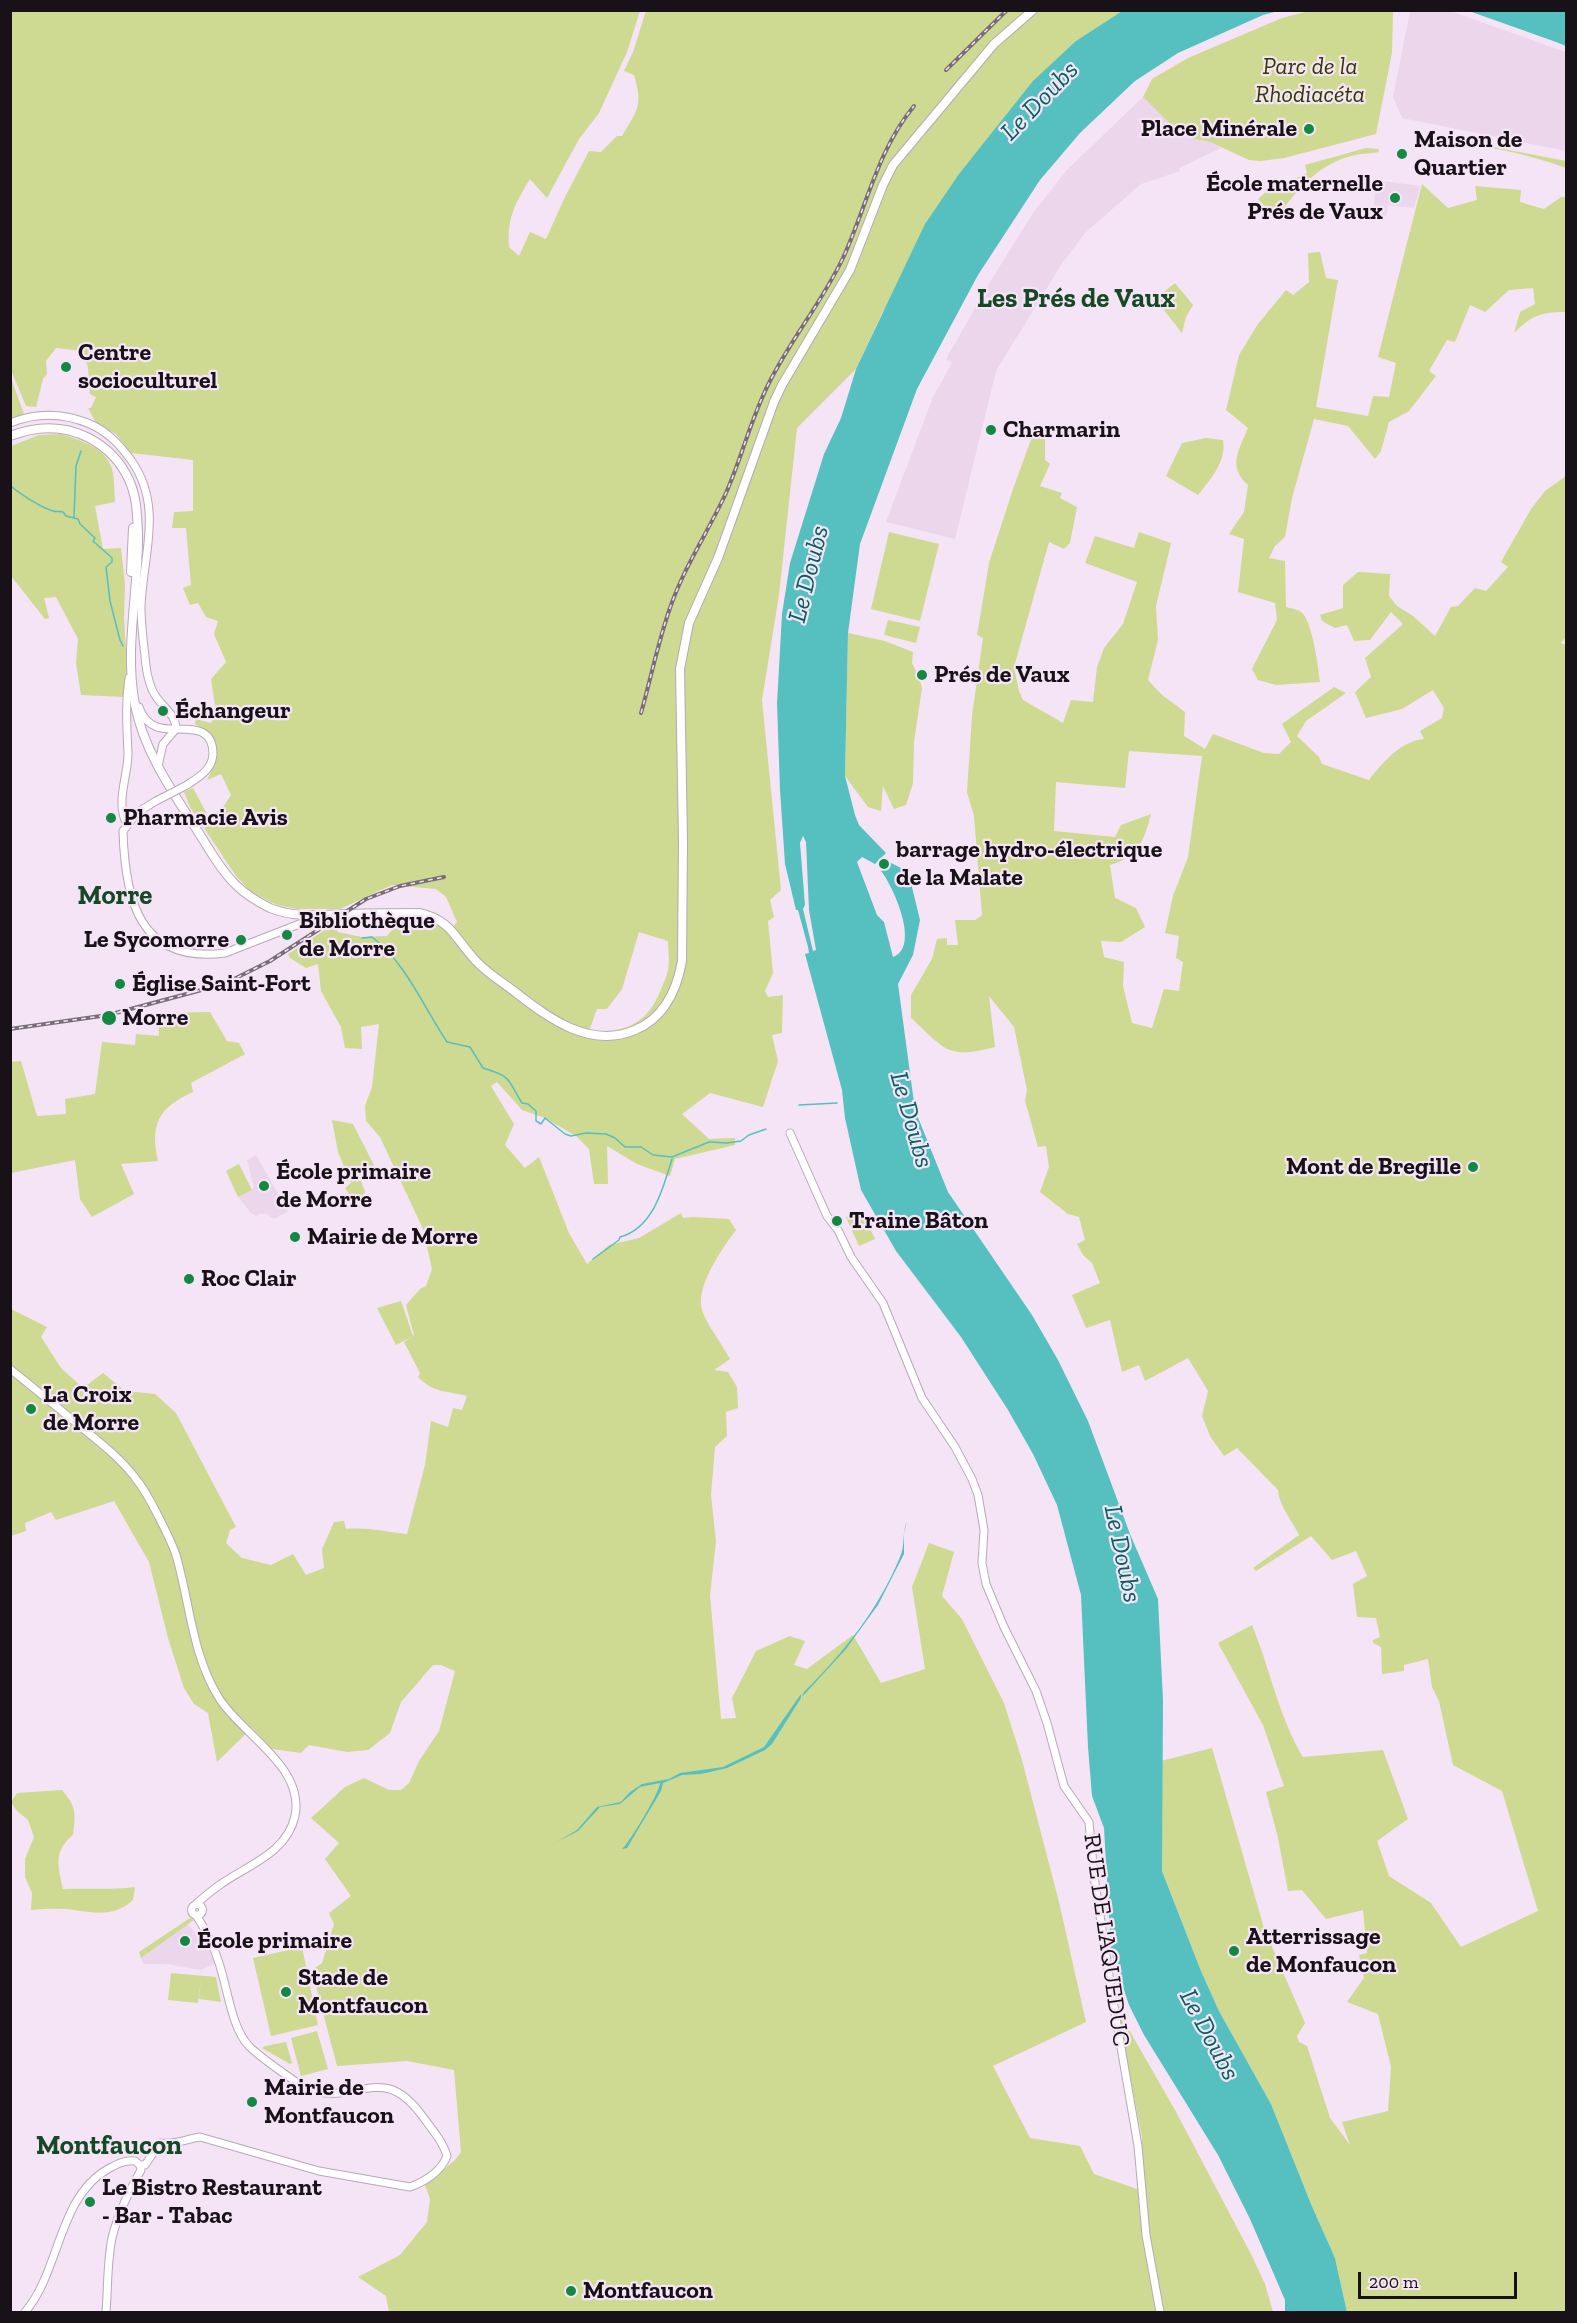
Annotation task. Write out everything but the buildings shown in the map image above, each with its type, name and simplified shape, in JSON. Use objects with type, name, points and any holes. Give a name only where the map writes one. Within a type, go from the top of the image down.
[{"type":"main road","points":[[10,442],[38,433],[70,436],[98,449],[120,473],[129,491],[132,512],[131,661],[135,706],[145,740],[158,766],[219,864],[241,890],[277,911],[292,914],[418,913],[435,917],[452,929],[474,959],[485,969],[544,1014],[596,1036],[620,1035],[641,1027],[662,1010],[673,993],[682,961],[684,853],[680,669],[689,623],[718,558],[778,393],[850,270],[887,174],[904,150],[994,44],[1033,10]]},
{"type":"main road","points":[[10,436],[37,428],[71,431],[100,445],[124,470],[133,489],[137,512],[137,584],[131,661]]},
{"type":"street","points":[[10,423],[40,415],[71,417],[104,432],[120,445],[141,476],[148,503],[150,545],[141,606],[145,657],[150,686],[176,723],[176,729],[163,744],[158,766]]},
{"type":"street","points":[[127,824],[123,817],[123,795],[128,757],[125,721],[131,661]]},
{"type":"street","points":[[132,687],[145,719],[161,729],[186,728],[202,733],[212,749],[210,766],[204,774],[138,812],[123,831],[126,879],[130,898],[142,921],[160,940],[186,953],[208,955],[237,950],[323,915]]},
{"type":"street","name":"RUE DE L'AQUEDUC","points":[[790,1133],[827,1216],[883,1303],[922,1398],[955,1447],[972,1479],[978,1495],[984,1530],[982,1563],[986,1584],[1004,1627],[1036,1691],[1064,1786],[1089,1822],[1095,1885],[1138,2146],[1146,2235],[1160,2313]]},
{"type":"street","points":[[10,1369],[107,1448],[142,1485],[175,1553],[201,1665],[220,1700],[270,1752],[292,1786],[295,1798],[292,1826],[275,1849],[266,1857],[215,1888],[199,1910],[219,1961],[233,2014],[250,2048],[298,2085],[312,2091],[344,2092],[377,2088],[399,2091],[417,2108],[429,2124],[447,2156],[438,2169],[422,2183],[410,2187],[319,2171],[200,2137],[173,2144],[160,2143],[132,2183],[123,2204],[112,2239],[106,2313]]},
{"type":"street","points":[[25,2313],[41,2287],[63,2230],[90,2181],[124,2161],[135,2161],[143,2165]]},
{"type":"shaded area","points":[[1410,11],[1450,11],[1566,52],[1566,151],[1402,118],[1393,97]]},
{"type":"shaded area","points":[[1143,97],[1172,126],[1190,138],[1210,142],[1221,148],[1179,168],[1180,171],[1141,184],[1086,232],[1063,262],[996,371],[955,539],[886,522],[933,397],[952,363],[946,359],[990,282],[1033,213],[1066,171]]},
{"type":"shaded area","name":"École maternelle Prés de Vaux","points":[[1376,180],[1420,186],[1414,208],[1388,205],[1386,216],[1373,214]]},
{"type":"shaded area","name":"École primaire de Morre","points":[[256,1155],[288,1211],[274,1219],[265,1213],[256,1216],[251,1213],[238,1197],[254,1188],[247,1160]]},
{"type":"shaded area","name":"École primaire","points":[[187,1923],[196,1933],[202,1931],[216,1963],[201,1970],[166,1964],[144,1964],[141,1958]]},
{"type":"green space","name":"Parc de la Rhodiacéta","points":[[1313,10],[1393,11],[1392,53],[1376,134],[1284,158],[1249,160],[1210,142],[1190,138],[1172,126],[1143,97],[1152,79],[1188,58],[1282,18]]},
{"type":"green space","points":[[10,11],[640,11],[627,52],[599,113],[579,139],[547,198],[530,179],[516,204],[509,227],[509,247],[519,256],[530,232],[546,239],[589,151],[601,152],[617,136],[622,136],[632,119],[637,107],[638,94],[634,75],[624,71],[633,52],[646,11],[1125,11],[882,313],[856,369],[797,428],[779,595],[762,700],[781,890],[770,900],[774,917],[768,921],[773,973],[765,991],[768,997],[783,995],[782,1033],[772,1035],[778,1061],[763,1107],[710,1093],[682,1114],[709,1139],[735,1138],[735,1145],[675,1159],[670,1176],[637,1164],[607,1146],[608,1184],[594,1184],[589,1149],[576,1136],[545,1118],[522,1110],[497,1082],[491,1086],[514,1124],[505,1145],[525,1168],[539,1157],[569,1233],[587,1264],[609,1245],[639,1238],[681,1213],[683,1218],[729,1219],[736,1230],[724,1246],[706,1279],[701,1301],[704,1316],[730,1359],[714,1370],[728,1372],[737,1387],[738,1408],[726,1412],[727,1436],[715,1447],[711,1495],[716,1541],[710,1595],[721,1719],[736,1718],[732,1698],[756,1651],[790,1636],[805,1641],[794,1665],[807,1669],[853,1635],[881,1683],[925,1669],[912,1587],[929,1543],[954,1552],[942,1596],[962,1619],[1004,1703],[1022,1760],[1059,1902],[1086,2022],[993,2066],[1030,2138],[1080,2146],[1094,2174],[1137,2189],[1142,2138],[1117,2008],[1120,2007],[1128,2028],[1175,2110],[1252,2256],[1265,2284],[1273,2312],[389,2312],[386,2296],[358,2277],[400,2255],[427,2222],[430,2199],[425,2185],[455,2160],[461,2152],[454,2070],[407,2061],[337,2066],[317,1990],[315,1968],[322,1963],[334,1924],[329,1913],[351,1896],[325,1859],[339,1843],[311,1818],[345,1787],[364,1778],[389,1790],[401,1790],[409,1783],[419,1761],[439,1731],[455,1671],[441,1665],[433,1665],[401,1702],[390,1733],[368,1750],[347,1752],[309,1745],[301,1753],[272,1749],[252,1728],[217,1762],[208,1713],[194,1704],[184,1688],[168,1638],[149,1562],[114,1501],[56,1520],[51,1512],[25,1523],[26,1531],[11,1536],[11,1309],[47,1327],[41,1337],[61,1368],[83,1388],[103,1373],[125,1391],[155,1394],[176,1413],[236,1527],[230,1530],[226,1543],[242,1558],[271,1565],[293,1554],[306,1575],[324,1568],[322,1549],[334,1522],[344,1521],[346,1529],[369,1529],[407,1534],[425,1465],[431,1421],[448,1427],[453,1408],[462,1410],[467,1396],[441,1391],[418,1377],[420,1373],[404,1342],[414,1335],[406,1305],[420,1289],[426,1286],[432,1269],[423,1229],[380,1137],[366,1121],[365,1106],[372,1087],[379,1024],[361,1027],[362,1049],[345,1048],[341,1027],[321,991],[318,964],[306,968],[290,958],[288,954],[334,924],[338,932],[362,937],[387,936],[396,925],[411,916],[428,919],[449,931],[457,922],[446,897],[436,889],[392,885],[340,909],[297,909],[277,905],[251,892],[236,876],[190,807],[184,792],[193,788],[208,816],[221,810],[231,795],[221,774],[207,780],[215,763],[217,748],[211,736],[195,724],[196,719],[211,723],[216,712],[211,679],[226,662],[214,634],[218,621],[206,617],[198,603],[190,605],[183,588],[191,585],[186,528],[172,528],[174,512],[193,511],[193,460],[131,453],[116,434],[96,423],[88,408],[91,408],[96,397],[90,394],[88,368],[83,351],[56,348],[46,361],[47,374],[43,379],[36,407],[26,406],[11,370]],"holes":[[[639,932],[668,941],[668,972],[656,1000],[643,1018],[625,1028],[589,1031],[597,1009],[607,1009],[622,989]]]},
{"type":"green space","points":[[1442,137],[1566,161],[1566,168],[1497,149],[1426,138]]},
{"type":"green space","points":[[1366,148],[1378,149],[1379,152],[1358,154],[1342,159],[1319,171],[1300,188],[1276,219],[1258,199],[1276,183],[1281,185],[1307,173],[1305,165]]},
{"type":"green space","points":[[1422,184],[1448,208],[1477,200],[1475,186],[1521,190],[1520,202],[1544,209],[1561,197],[1566,197],[1566,312],[1537,316],[1514,333],[1520,312],[1535,304],[1533,288],[1509,290],[1485,312],[1470,305],[1455,342],[1447,340],[1429,371],[1436,376],[1409,411],[1389,422],[1381,451],[1375,459],[1348,426],[1314,419],[1292,498],[1285,537],[1275,546],[1269,558],[1285,561],[1286,607],[1300,612],[1307,621],[1315,647],[1320,682],[1276,685],[1258,680],[1252,669],[1277,620],[1275,603],[1238,592],[1244,539],[1229,534],[1244,512],[1248,485],[1236,464],[1248,428],[1226,410],[1239,355],[1258,324],[1286,290],[1293,295],[1309,282],[1308,253],[1320,252],[1326,278],[1338,280],[1316,407],[1368,416],[1373,396],[1389,397],[1396,363],[1378,357]]},
{"type":"green space","points":[[1175,283],[1193,305],[1186,317],[1182,333],[1155,299]]},
{"type":"green space","points":[[11,378],[24,414],[11,420]]},
{"type":"green space","points":[[1037,423],[1045,432],[1045,460],[1050,464],[1040,486],[1062,493],[1060,498],[1077,507],[1070,543],[1064,549],[1049,542],[1014,667],[1023,700],[1063,723],[1071,700],[1093,702],[1097,667],[1104,648],[1123,624],[1137,582],[1085,563],[1095,536],[1134,548],[1139,532],[1171,543],[1156,606],[1158,640],[1148,680],[1161,694],[1185,712],[1184,736],[1205,749],[1213,734],[1264,753],[1279,754],[1291,742],[1282,724],[1334,687],[1346,693],[1306,721],[1297,736],[1319,757],[1322,764],[1369,780],[1400,748],[1424,739],[1420,731],[1442,718],[1444,708],[1433,690],[1402,709],[1366,718],[1355,692],[1371,677],[1365,658],[1403,624],[1391,612],[1370,640],[1354,641],[1347,625],[1335,628],[1322,621],[1320,615],[1343,608],[1343,585],[1358,572],[1390,574],[1389,596],[1397,606],[1413,616],[1435,636],[1451,607],[1458,606],[1475,588],[1486,591],[1508,567],[1501,562],[1531,509],[1545,491],[1566,476],[1566,637],[1561,643],[1566,645],[1566,2312],[1347,2312],[1335,2258],[1271,2104],[1219,2011],[1162,1871],[1161,1761],[1212,1748],[1264,1928],[1305,2023],[1297,2036],[1299,2042],[1307,2046],[1330,2118],[1350,2145],[1342,2122],[1388,2111],[1391,2067],[1378,2014],[1347,2002],[1364,1978],[1359,1955],[1367,1953],[1363,1910],[1326,1919],[1302,1890],[1288,1891],[1266,1792],[1284,1786],[1263,1725],[1218,1643],[1252,1625],[1287,1726],[1303,1757],[1383,1750],[1408,1819],[1377,1841],[1389,1876],[1431,1903],[1461,1947],[1538,1911],[1502,1791],[1453,1765],[1439,1701],[1432,1687],[1428,1659],[1404,1665],[1404,1671],[1382,1674],[1381,1647],[1373,1643],[1373,1640],[1380,1637],[1376,1618],[1357,1617],[1353,1584],[1367,1576],[1356,1551],[1332,1560],[1311,1536],[1256,1571],[1253,1568],[1299,1535],[1283,1507],[1278,1490],[1237,1448],[1224,1456],[1210,1436],[1202,1416],[1208,1391],[1188,1358],[1145,1381],[1139,1365],[1122,1372],[1110,1320],[1086,1328],[1072,1295],[1100,1283],[1092,1263],[1083,1255],[1077,1244],[1085,1240],[1079,1217],[1068,1214],[1040,1192],[1049,1167],[1046,1146],[1038,1147],[1025,1101],[1027,1090],[1014,1027],[989,996],[995,1047],[979,1051],[956,1052],[940,1044],[911,1018],[911,995],[932,959],[937,939],[947,938],[947,945],[958,945],[955,920],[975,920],[982,915],[974,816],[967,792],[972,716],[983,638],[977,635],[989,563]],"holes":[[[1129,751],[1202,756],[1188,857],[1173,896],[1165,933],[1179,936],[1176,958],[1183,962],[1179,991],[1164,989],[1152,1028],[1132,1023],[1123,986],[1124,962],[1104,957],[1101,941],[1121,942],[1145,927],[1136,908],[1115,898],[1110,865],[1128,857],[1139,846],[1151,814],[1121,825],[1115,837],[1054,831],[1056,782],[1125,788]]]},
{"type":"green space","points":[[62,434],[96,448],[106,458],[113,472],[115,502],[95,506],[103,549],[121,548],[125,584],[124,618],[127,667],[124,697],[81,695],[76,663],[78,639],[56,597],[44,598],[49,618],[45,619],[11,576],[11,446],[39,435]]},
{"type":"green space","points":[[1206,438],[1223,440],[1224,448],[1217,470],[1198,495],[1166,476],[1182,443]]},
{"type":"green space","points":[[889,532],[939,544],[920,621],[871,609]]},
{"type":"green space","points":[[888,620],[920,627],[916,643],[884,635]]},
{"type":"green space","points":[[848,633],[885,641],[913,652],[912,663],[922,688],[914,742],[913,783],[906,805],[894,809],[883,786],[881,811],[868,807],[845,776]]},
{"type":"green space","points":[[210,1012],[227,1041],[239,1043],[245,1054],[191,1083],[193,1092],[164,1111],[156,1127],[158,1161],[121,1164],[134,1194],[92,1217],[80,1199],[75,1160],[11,1173],[11,1062],[21,1061],[37,1116],[66,1114],[65,1099],[95,1094],[102,1042],[135,1045],[136,1034],[159,1036],[158,1013]]},
{"type":"green space","points":[[332,1120],[353,1124],[379,1175],[361,1181],[365,1192],[359,1209],[345,1188],[351,1183],[338,1152]]},
{"type":"green space","points":[[239,1164],[252,1190],[238,1197],[226,1171]]},
{"type":"green space","points":[[861,1210],[875,1239],[859,1246],[846,1217]]},
{"type":"green space","points":[[401,1301],[413,1336],[396,1345],[377,1308]]},
{"type":"green space","points":[[62,1790],[70,1801],[75,1815],[73,1835],[62,1847],[59,1859],[63,1889],[135,1887],[133,1900],[119,1909],[105,1913],[63,1909],[31,1910],[32,1893],[25,1877],[25,1859],[34,1837],[28,1820],[17,1811],[11,1802],[17,1793]]},
{"type":"green space","points":[[190,1918],[194,1920],[141,1958],[139,1952]]},
{"type":"green space","name":"Stade de Montfaucon","points":[[302,1947],[318,2025],[271,2036],[253,1958]]},
{"type":"green space","points":[[171,1973],[216,1977],[221,2002],[199,1999],[201,1979],[198,2003],[168,2000]]},
{"type":"green space","points":[[317,2031],[328,2069],[301,2076],[291,2038]]},
{"type":"green space","points":[[286,2042],[292,2063],[290,2064],[262,2048],[265,2046]]},
{"type":"water","name":"Le Doubs","points":[[1124,10],[1278,11],[1263,15],[1178,53],[1135,81],[1080,133],[1040,180],[978,275],[917,389],[860,544],[848,633],[845,776],[859,825],[886,853],[875,864],[862,857],[857,862],[877,915],[884,922],[893,957],[901,951],[905,941],[905,929],[892,889],[881,871],[889,862],[903,869],[910,879],[920,920],[913,955],[898,984],[915,1110],[948,1192],[1032,1315],[1058,1360],[1088,1421],[1130,1534],[1158,1599],[1163,1700],[1162,1871],[1219,2011],[1271,2104],[1335,2258],[1347,2312],[1285,2312],[1285,2300],[1250,2219],[1218,2155],[1144,2035],[1129,2005],[1111,1951],[1104,1828],[1092,1796],[1081,1595],[1057,1505],[1033,1454],[1008,1410],[961,1337],[896,1251],[861,1190],[845,1118],[842,1090],[805,954],[809,953],[808,947],[785,864],[777,703],[782,614],[790,563],[824,454],[841,418],[856,369],[925,224],[959,174],[1033,81],[1076,41]],"holes":[[[803,836],[806,842],[809,910],[816,950],[813,951],[803,909],[805,905],[800,843]]]},
{"type":"water","points":[[1469,11],[1566,11],[1566,46],[1556,42]]},
{"type":"water","points":[[904,1534],[904,1554],[878,1605],[846,1649],[802,1697],[846,1646],[871,1612],[900,1557]]},
{"type":"water","points":[[801,1694],[801,1698],[772,1744],[765,1750],[727,1768],[701,1774],[682,1775],[663,1783],[661,1791],[627,1848],[622,1849],[643,1818],[660,1783],[640,1787],[620,1804],[600,1807],[578,1831],[557,1842],[577,1830],[597,1807],[621,1802],[642,1784],[669,1779],[680,1773],[723,1767],[764,1747]]},
{"type":"waterway","points":[[74,517],[76,466],[81,451]]},
{"type":"waterway","points":[[10,485],[43,507],[78,519],[80,524],[95,538],[93,541],[112,558],[112,562],[106,567],[110,601],[123,646]]},
{"type":"waterway","points":[[362,938],[372,937],[395,959],[447,1042],[470,1047],[483,1068],[505,1077],[522,1103],[528,1104],[536,1111],[536,1121],[541,1124],[545,1118],[571,1136],[586,1133],[606,1134],[625,1147],[641,1147],[653,1155],[672,1157],[709,1142],[741,1141],[749,1135],[766,1129]]},
{"type":"waterway","points":[[799,1105],[837,1103]]},
{"type":"waterway","points":[[593,1259],[620,1237],[641,1225],[649,1216],[665,1183],[672,1159]]},
{"type":"railway","points":[[946,70],[1007,10]]},
{"type":"railway","points":[[641,713],[670,608],[689,564],[726,493],[763,396],[787,351],[835,274],[882,160],[901,123],[914,106]]},
{"type":"railway","points":[[10,1029],[108,1015],[224,984],[270,961],[366,899],[400,886],[444,877]]},
{"type":"place","name":"Place Minérale","points":[[1309,129]]},
{"type":"place","name":"Maison de Quartier","points":[[1402,154]]},
{"type":"place","name":"École maternelle Prés de Vaux","points":[[1395,198]]},
{"type":"place","name":"Centre socioculturel","points":[[66,367]]},
{"type":"place","name":"Charmarin","points":[[991,430]]},
{"type":"place","name":"Prés de Vaux","points":[[922,675]]},
{"type":"place","name":"Échangeur","points":[[163,711]]},
{"type":"place","name":"Pharmacie Avis","points":[[111,818]]},
{"type":"place","name":"barrage hydro-électrique de la Malate","points":[[884,864]]},
{"type":"place","name":"Bibliothèque de Morre","points":[[287,935]]},
{"type":"place","name":"Le Sycomorre","points":[[241,940]]},
{"type":"place","name":"Église Saint-Fort","points":[[120,984]]},
{"type":"place","name":"Morre","points":[[109,1018]]},
{"type":"place","name":"Mont de Bregille","points":[[1473,1167]]},
{"type":"place","name":"École primaire de Morre","points":[[264,1186]]},
{"type":"place","name":"Traine Bâton","points":[[837,1221]]},
{"type":"place","name":"Mairie de Morre","points":[[295,1237]]},
{"type":"place","name":"Roc Clair","points":[[189,1279]]},
{"type":"place","name":"La Croix de Morre","points":[[31,1409]]},
{"type":"place","name":"École primaire","points":[[185,1941]]},
{"type":"place","name":"Atterrissage de Monfaucon","points":[[1234,1951]]},
{"type":"place","name":"Stade de Montfaucon","points":[[286,1992]]},
{"type":"place","name":"Mairie de Montfaucon","points":[[252,2102]]},
{"type":"place","name":"Le Bistro Restaurant - Bar - Tabac","points":[[90,2202]]},
{"type":"place","name":"Montfaucon","points":[[571,2291]]},
{"type":"district","name":"Les Prés de Vaux","points":[[1076,299]]},
{"type":"district","name":"Morre","points":[[115,896]]},
{"type":"district","name":"Montfaucon","points":[[109,2146]]}]
